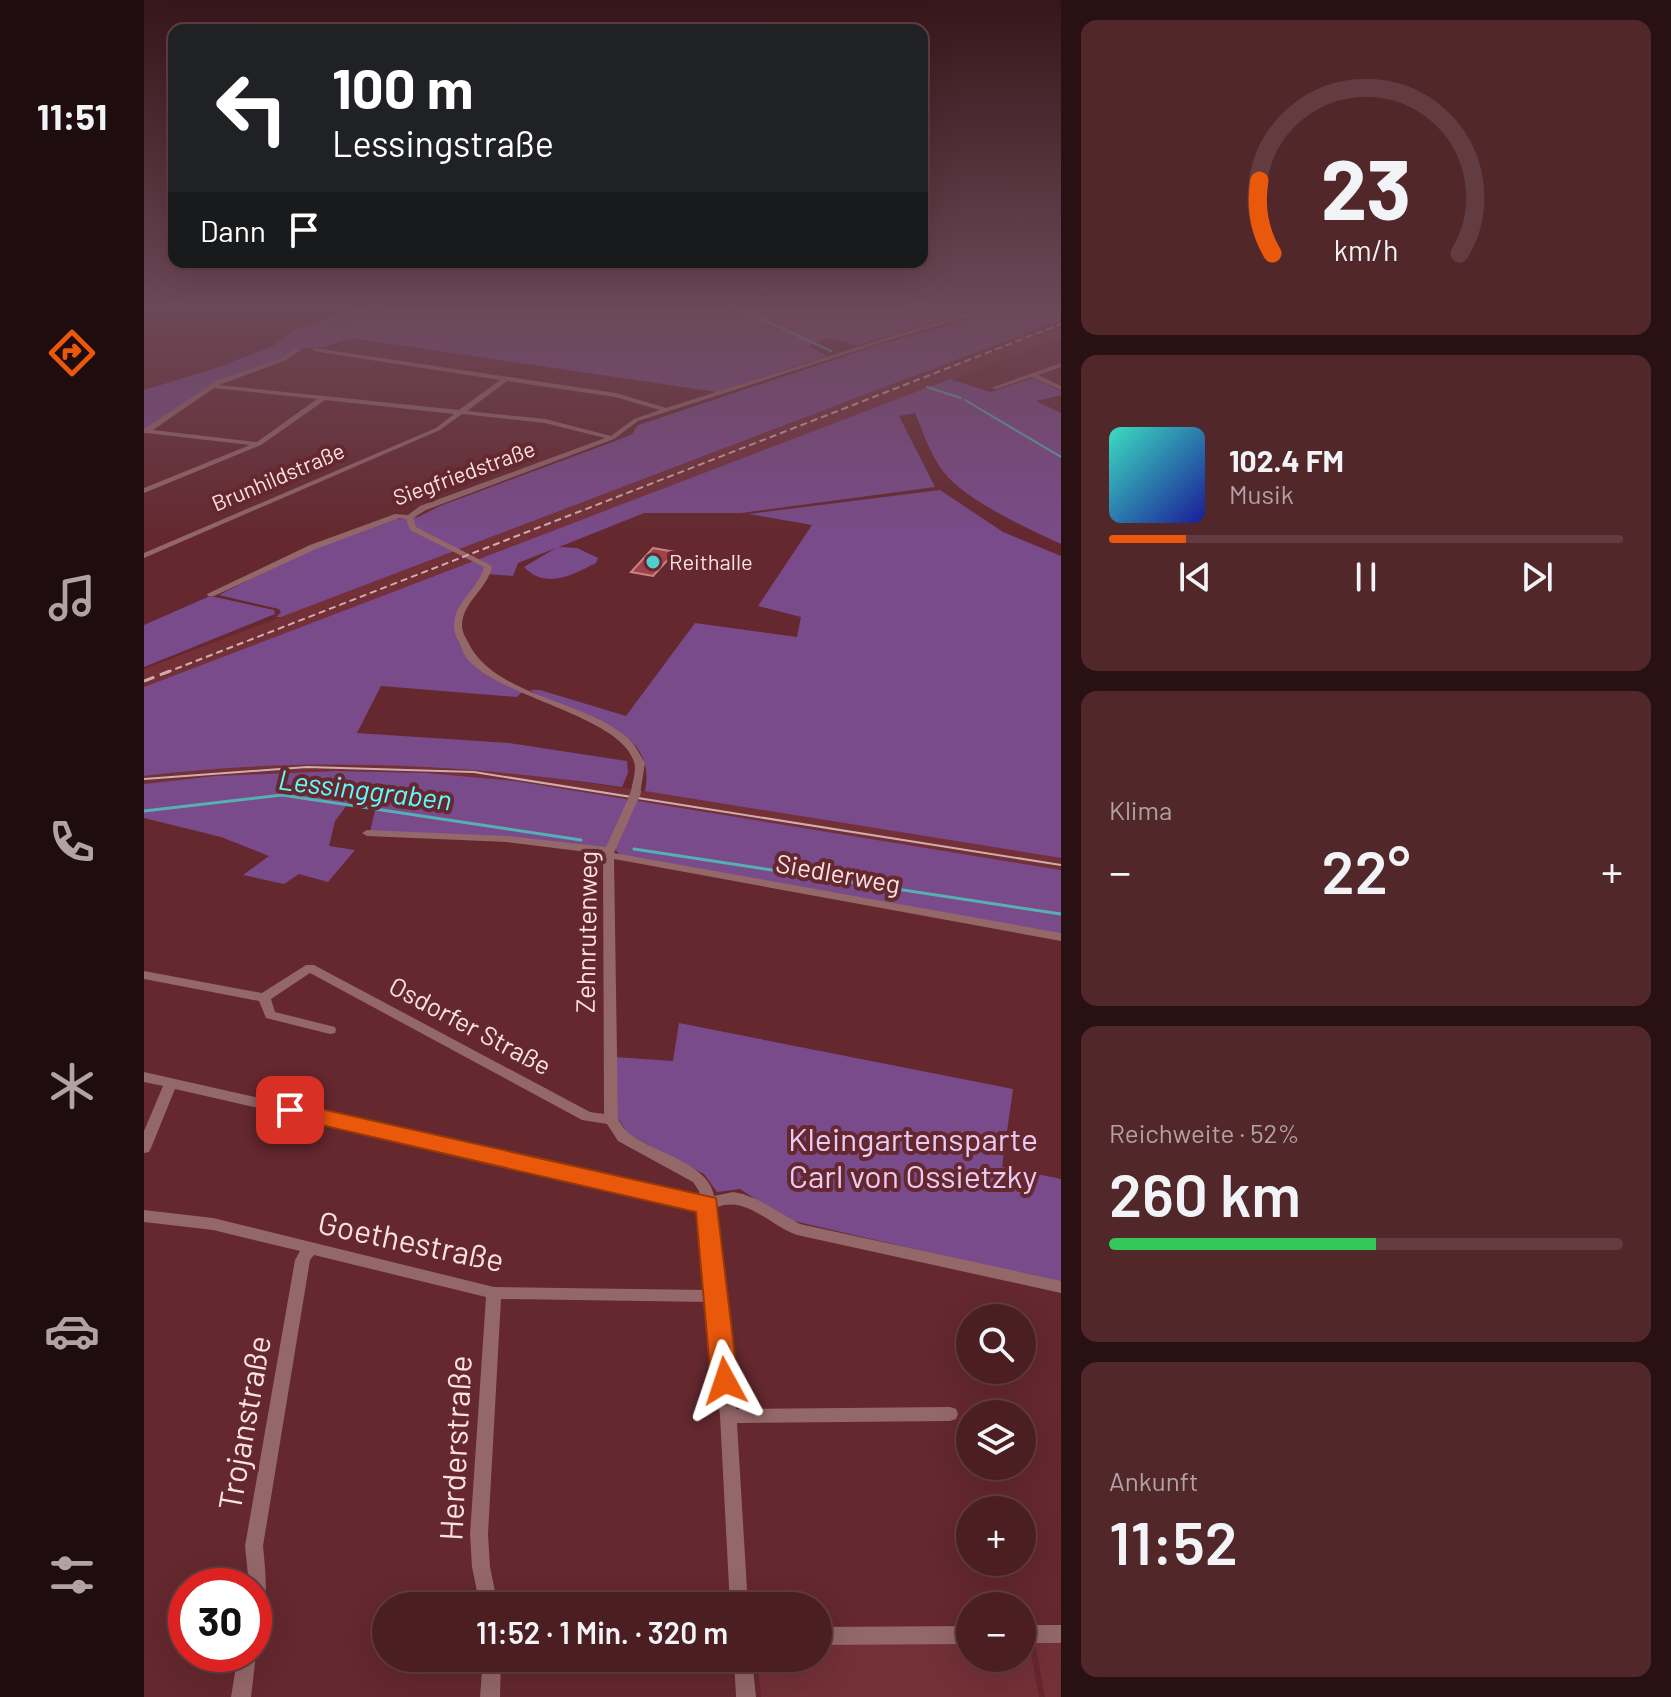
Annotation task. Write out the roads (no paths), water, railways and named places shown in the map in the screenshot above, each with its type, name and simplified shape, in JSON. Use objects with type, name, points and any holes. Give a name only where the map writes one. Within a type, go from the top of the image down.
[{"type":"street","points":[[216,384],[146,431],[259,444]]},
{"type":"street","name":"Brunhildstraße","points":[[144,556],[438,429],[499,384]]},
{"type":"street","points":[[541,384],[616,395],[666,410]]},
{"type":"street","name":"Siegfriedstraße","points":[[211,594],[313,547],[398,516],[409,517],[423,508],[612,438],[636,420],[749,384]]},
{"type":"street","points":[[994,388],[1005,384]]},
{"type":"street","points":[[211,386],[576,427],[612,438]]},
{"type":"street","points":[[144,491],[259,444],[323,398]]},
{"type":"street","name":"Zehnrutenweg","points":[[409,517],[408,523],[413,528],[488,566],[487,574],[462,609],[458,629],[464,650],[480,670],[617,733],[639,760],[641,779],[608,853],[611,1120]]},
{"type":"street","name":"Siedlerweg","points":[[367,833],[507,839],[608,853],[1061,937]]},
{"type":"street","name":"Osdorfer Straße","points":[[264,998],[310,968],[587,1116],[611,1120]]},
{"type":"street","points":[[144,975],[264,998],[270,1015],[330,1030]]},
{"type":"street","points":[[144,1077],[708,1205],[723,1197],[742,1197],[779,1222],[797,1229],[1061,1287]]},
{"type":"street","points":[[144,1148],[171,1083]]},
{"type":"street","points":[[611,1120],[623,1137],[698,1178],[706,1190],[728,1416],[738,1592]]},
{"type":"street","name":"Goethestraße","points":[[144,1216],[213,1224],[494,1293],[717,1296]]},
{"type":"street","name":"Trojanstraße","points":[[256,1568],[254,1546],[303,1260],[309,1249]]},
{"type":"street","name":"Herderstraße","points":[[486,1592],[479,1534],[494,1293]]},
{"type":"street","points":[[728,1416],[950,1414]]},
{"type":"street","points":[[1036,1634],[1061,1634]]},
{"type":"street","points":[[832,1636],[956,1635]]},
{"type":"street","points":[[241,1697],[244,1672]]},
{"type":"street","points":[[490,1697],[491,1672]]},
{"type":"street","points":[[744,1672],[746,1697]]},
{"type":"waterway","points":[[927,387],[961,398]]},
{"type":"waterway","points":[[965,400],[1061,457]]},
{"type":"waterway","name":"Lessinggraben","points":[[144,811],[282,795],[581,840]]},
{"type":"waterway","name":"Lessinggraben","points":[[634,849],[1061,914]]},
{"type":"tram line","points":[[144,779],[307,767],[474,772],[1061,865]]},
{"type":"railway","points":[[165,673],[906,384]]},
{"type":"railway","points":[[144,681],[170,671]]},
{"type":"place","name":"Reithalle","points":[[653,562]]},
{"type":"park label","name":"Kleingartensparte Carl von Ossietzky","points":[[913,1158]]}]
